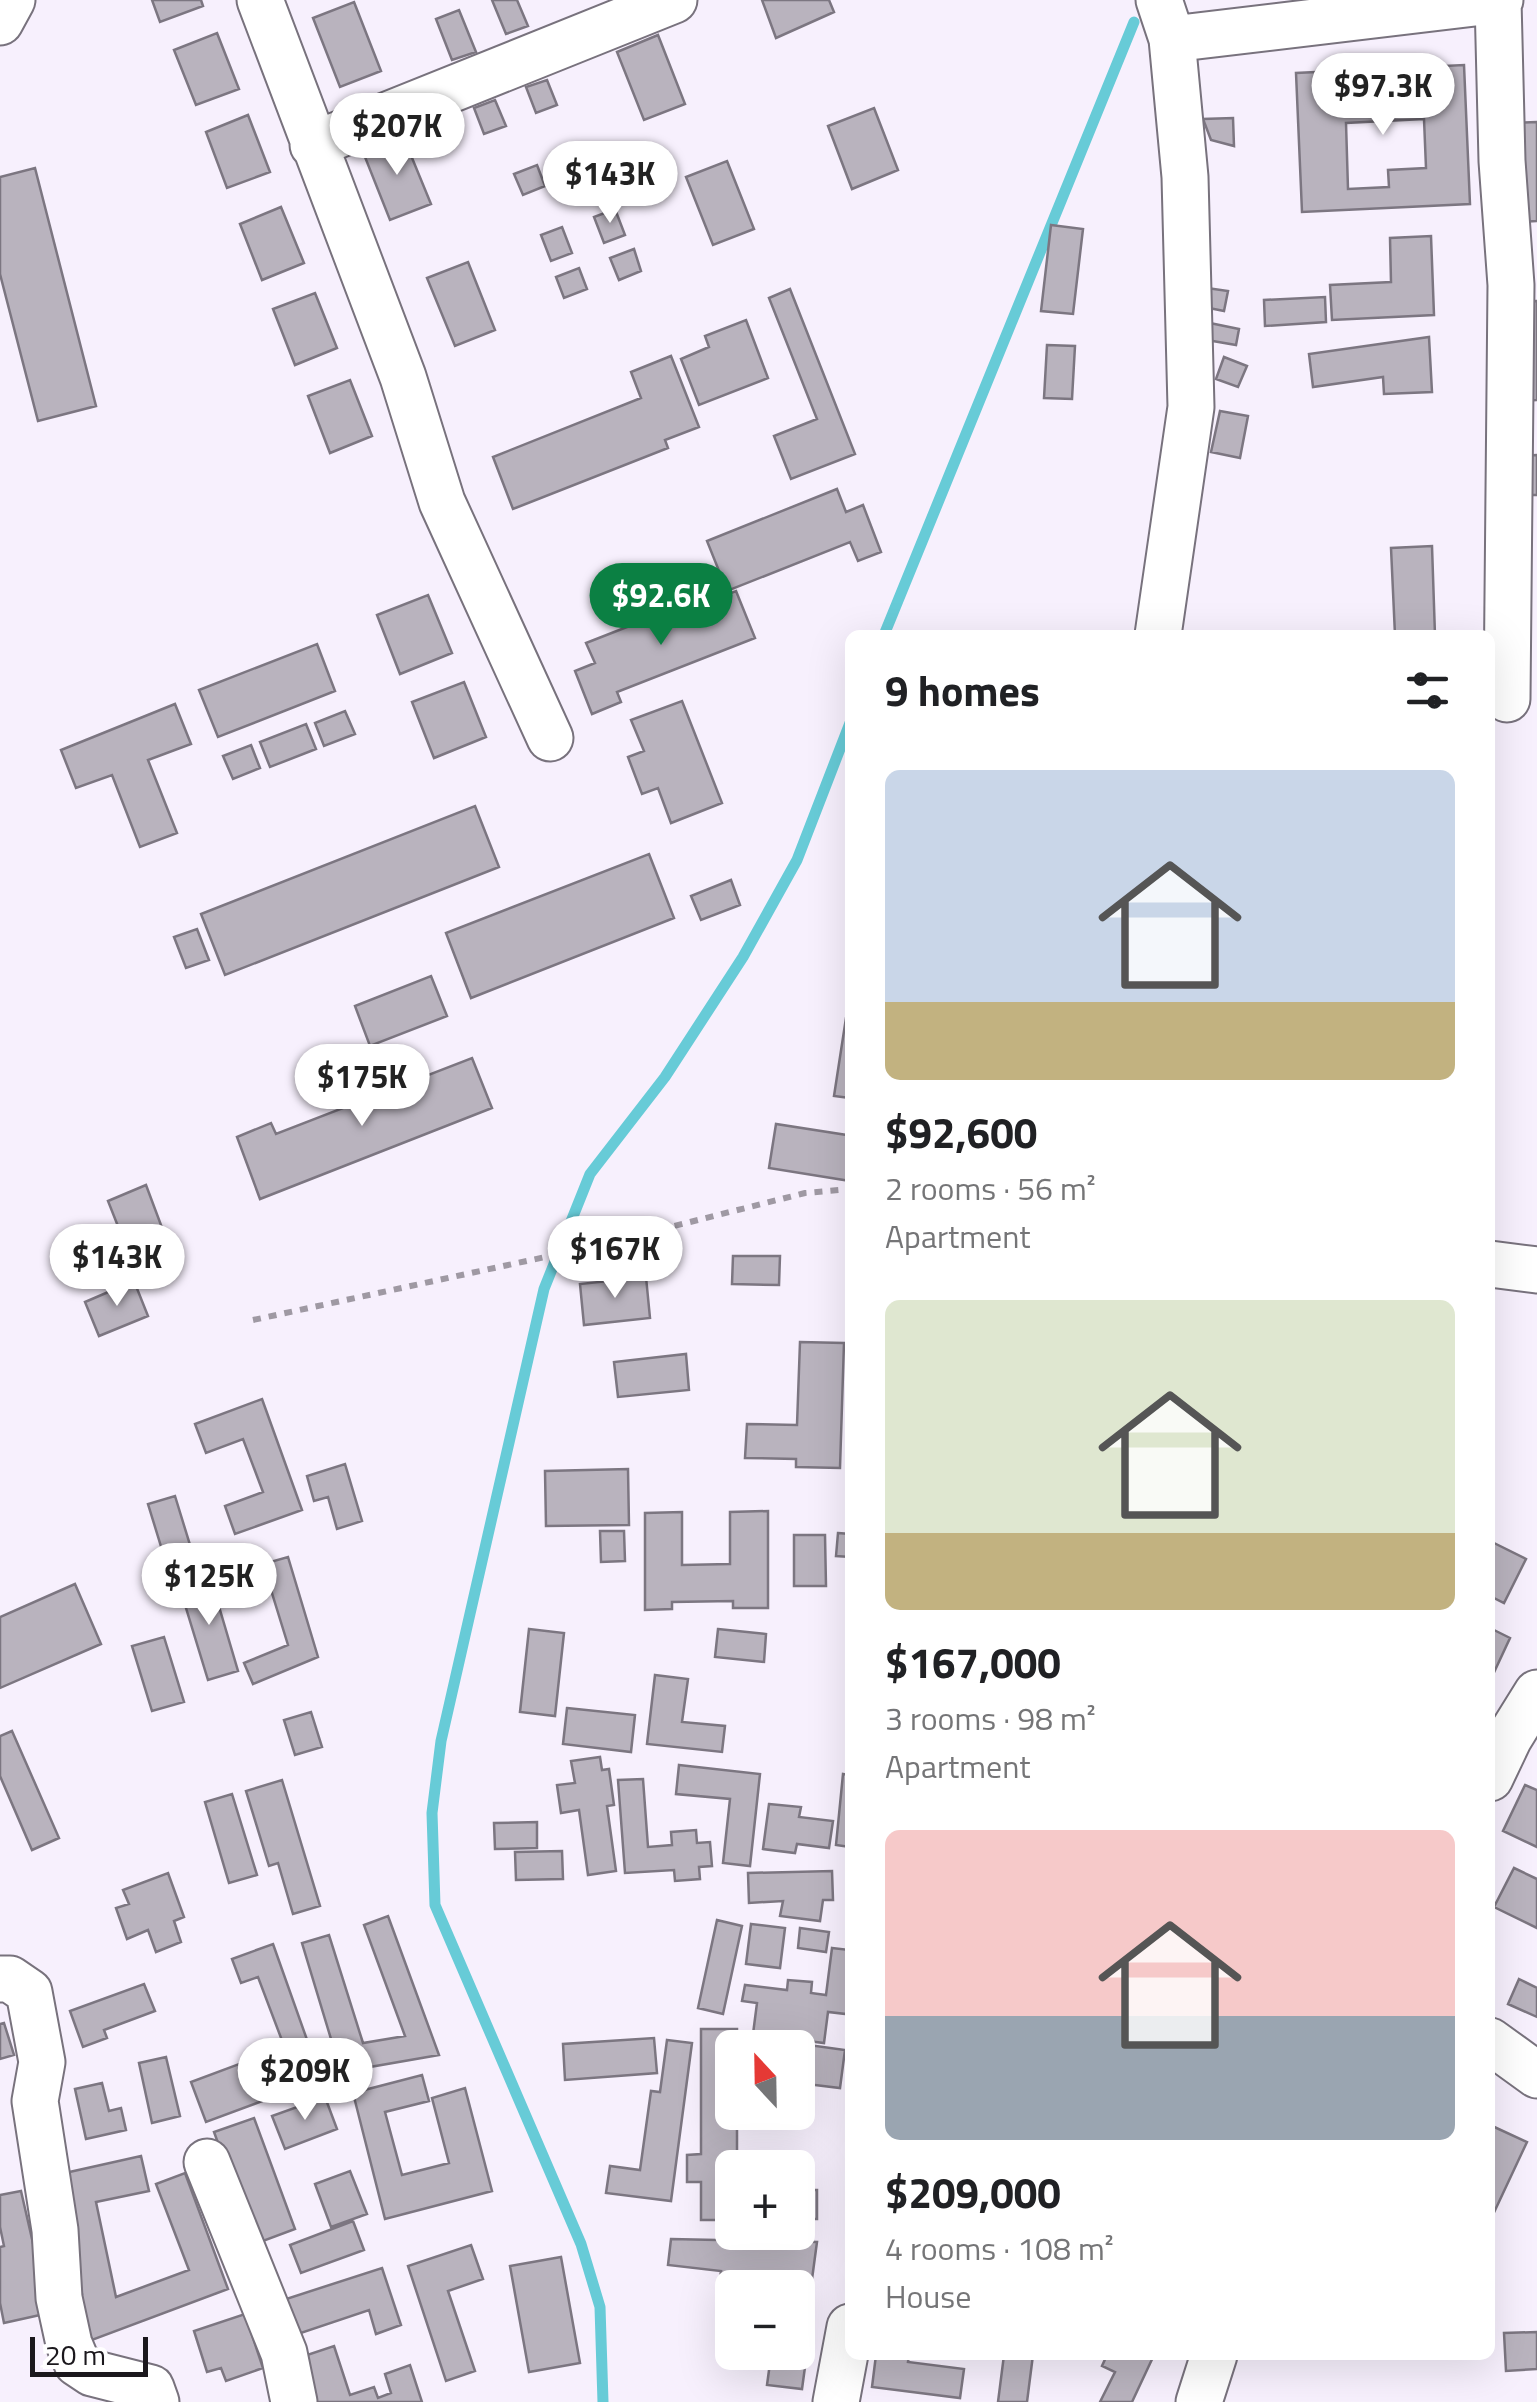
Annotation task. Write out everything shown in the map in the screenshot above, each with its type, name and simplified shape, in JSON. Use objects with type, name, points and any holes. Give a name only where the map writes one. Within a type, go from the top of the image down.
[{"type":"street","points":[[0,22],[12,0]]},
{"type":"street","points":[[260,0],[403,377],[442,502],[550,738]]},
{"type":"street","points":[[314,145],[674,0]]},
{"type":"street","points":[[1159,630],[1191,407],[1185,176],[1166,20],[1499,0],[1502,161],[1524,283],[1507,699]]},
{"type":"street","points":[[1495,1265],[1537,1270]]},
{"type":"street","points":[[1495,1767],[1537,1692]]},
{"type":"street","points":[[0,1979],[10,1979],[28,1992],[36,2029],[42,2062],[35,2101],[55,2230],[59,2298],[69,2344],[77,2363],[92,2372],[151,2388],[156,2402]]},
{"type":"street","points":[[1495,2045],[1537,2075]]},
{"type":"street","points":[[207,2162],[284,2353],[294,2402]]},
{"type":"street","points":[[836,2402],[845,2354]]},
{"type":"street","points":[[1199,2402],[1212,2360]]},
{"type":"path","points":[[252,1320],[587,1248],[805,1193],[845,1189]]},
{"type":"building","points":[[152,0],[201,0],[203,6],[160,22]]},
{"type":"building","points":[[492,0],[517,0],[528,26],[506,34]]},
{"type":"building","points":[[762,0],[829,0],[834,12],[776,38]]},
{"type":"building","points":[[354,2],[381,71],[340,87],[313,18]]},
{"type":"building","points":[[459,10],[476,52],[452,60],[436,19]]},
{"type":"building","points":[[217,33],[239,89],[196,105],[174,50]]},
{"type":"building","points":[[658,35],[685,104],[644,120],[617,52]]},
{"type":"building","points":[[1464,65],[1470,204],[1302,212],[1296,73]],"holes":[[[1424,119],[1426,168],[1388,170],[1389,187],[1348,189],[1346,123]]]},
{"type":"building","points":[[547,80],[557,105],[536,113],[526,87]]},
{"type":"building","points":[[495,100],[506,126],[484,134],[474,108]]},
{"type":"building","points":[[874,108],[898,170],[852,189],[828,126]]},
{"type":"building","points":[[248,115],[270,172],[227,188],[206,132]]},
{"type":"building","points":[[1233,118],[1234,146],[1211,140],[1203,119]]},
{"type":"building","points":[[1537,122],[1537,221],[1517,222],[1513,123]]},
{"type":"building","points":[[403,136],[431,204],[390,220],[363,152]]},
{"type":"building","points":[[591,145],[599,166],[576,176],[567,154]]},
{"type":"building","points":[[727,161],[754,229],[713,245],[686,177]]},
{"type":"building","points":[[537,165],[545,186],[523,195],[514,174]]},
{"type":"building","points":[[35,168],[96,406],[38,421],[0,274],[0,177]]},
{"type":"building","points":[[281,207],[304,263],[262,280],[240,224]]},
{"type":"building","points":[[615,209],[625,235],[604,243],[594,217]]},
{"type":"building","points":[[1051,225],[1083,229],[1073,314],[1041,311]]},
{"type":"building","points":[[562,227],[572,253],[551,261],[541,235]]},
{"type":"building","points":[[1431,236],[1434,315],[1332,320],[1330,285],[1391,282],[1390,238]]},
{"type":"building","points":[[634,249],[641,271],[619,280],[610,258]]},
{"type":"building","points":[[468,262],[495,330],[455,346],[427,278]]},
{"type":"building","points":[[579,268],[587,289],[564,298],[556,277]]},
{"type":"building","points":[[1207,288],[1228,291],[1224,311],[1204,307]]},
{"type":"building","points":[[790,289],[855,454],[791,479],[774,436],[817,419],[769,298]]},
{"type":"building","points":[[315,293],[337,348],[295,365],[273,309]]},
{"type":"building","points":[[1325,297],[1326,322],[1265,326],[1264,300]]},
{"type":"building","points":[[1537,301],[1537,400],[1521,401],[1516,302]]},
{"type":"building","points":[[746,320],[768,378],[699,405],[681,359],[709,347],[705,336]]},
{"type":"building","points":[[1205,322],[1239,329],[1236,345],[1201,339]]},
{"type":"building","points":[[1429,337],[1432,392],[1384,394],[1383,377],[1313,387],[1309,354]]},
{"type":"building","points":[[1047,345],[1075,346],[1072,399],[1044,398]]},
{"type":"building","points":[[671,356],[699,427],[665,440],[668,448],[513,509],[493,457],[641,398],[631,372]]},
{"type":"building","points":[[1224,357],[1247,366],[1238,387],[1216,379]]},
{"type":"building","points":[[350,380],[372,436],[330,453],[308,396]]},
{"type":"building","points":[[1220,411],[1248,416],[1240,458],[1211,452]]},
{"type":"building","points":[[1537,455],[1537,495],[1524,495],[1522,456]]},
{"type":"building","points":[[837,489],[846,512],[863,505],[881,552],[858,561],[850,542],[727,591],[707,541]]},
{"type":"building","points":[[1432,546],[1435,630],[1395,630],[1391,548]]},
{"type":"building","points":[[736,591],[755,638],[617,692],[621,702],[592,714],[575,671],[595,663],[586,643],[673,609],[675,615]]},
{"type":"building","points":[[428,595],[452,653],[400,674],[377,615]]},
{"type":"building","points":[[317,644],[335,691],[218,737],[199,690]]},
{"type":"building","points":[[464,682],[486,737],[434,758],[412,702]]},
{"type":"building","points":[[682,701],[722,803],[671,823],[658,788],[642,794],[628,757],[644,751],[631,720]]},
{"type":"building","points":[[175,704],[191,744],[148,760],[177,833],[140,847],[112,775],[76,788],[61,750]]},
{"type":"building","points":[[345,711],[355,734],[324,746],[315,723]]},
{"type":"building","points":[[306,724],[316,749],[270,767],[260,742]]},
{"type":"building","points":[[251,745],[260,768],[233,779],[223,756]]},
{"type":"building","points":[[475,806],[499,867],[225,975],[201,914]]},
{"type":"building","points":[[649,854],[674,918],[471,998],[446,933]]},
{"type":"building","points":[[731,880],[740,905],[701,920],[691,896]]},
{"type":"building","points":[[197,929],[209,960],[186,968],[174,937]]},
{"type":"building","points":[[431,976],[447,1016],[370,1046],[355,1006]]},
{"type":"building","points":[[845,1024],[845,1097],[834,1096]]},
{"type":"building","points":[[472,1058],[492,1108],[260,1199],[237,1137],[271,1123],[276,1134]]},
{"type":"building","points":[[776,1124],[845,1135],[845,1180],[769,1168]]},
{"type":"building","points":[[146,1185],[164,1233],[127,1249],[108,1201]]},
{"type":"building","points":[[733,1256],[780,1256],[779,1285],[732,1284]]},
{"type":"building","points":[[646,1277],[650,1318],[584,1325],[580,1284]]},
{"type":"building","points":[[134,1281],[148,1316],[99,1336],[85,1302]]},
{"type":"building","points":[[800,1342],[844,1343],[840,1468],[796,1467],[796,1459],[745,1458],[747,1424],[797,1425]]},
{"type":"building","points":[[686,1354],[689,1390],[618,1397],[614,1362]]},
{"type":"building","points":[[262,1399],[302,1510],[235,1534],[225,1506],[263,1492],[243,1439],[206,1453],[195,1424]]},
{"type":"building","points":[[345,1464],[362,1521],[337,1529],[328,1497],[314,1501],[307,1476]]},
{"type":"building","points":[[628,1469],[629,1525],[546,1526],[545,1471]]},
{"type":"building","points":[[175,1496],[194,1558],[167,1566],[148,1504]]},
{"type":"building","points":[[768,1511],[768,1608],[733,1608],[733,1601],[672,1602],[672,1609],[645,1610],[645,1513],[682,1512],[682,1565],[730,1564],[730,1512]]},
{"type":"building","points":[[600,1531],[624,1531],[625,1561],[601,1562]]},
{"type":"building","points":[[838,1533],[845,1534],[845,1557],[836,1556]]},
{"type":"building","points":[[794,1535],[825,1535],[826,1586],[794,1586]]},
{"type":"building","points":[[1495,1544],[1526,1559],[1504,1603],[1495,1598]]},
{"type":"building","points":[[288,1557],[318,1657],[253,1684],[244,1663],[288,1645],[263,1564]]},
{"type":"building","points":[[210,1576],[238,1671],[208,1680],[179,1585]]},
{"type":"building","points":[[75,1584],[101,1644],[0,1688],[0,1617]]},
{"type":"building","points":[[529,1629],[564,1633],[555,1716],[520,1712]]},
{"type":"building","points":[[718,1629],[766,1634],[764,1662],[715,1657]]},
{"type":"building","points":[[1495,1630],[1510,1638],[1495,1670]]},
{"type":"building","points":[[164,1637],[184,1702],[152,1711],[132,1646]]},
{"type":"building","points":[[655,1675],[688,1679],[682,1722],[725,1726],[722,1752],[647,1744]]},
{"type":"building","points":[[567,1708],[635,1715],[631,1752],[563,1744]]},
{"type":"building","points":[[311,1712],[322,1747],[295,1755],[284,1720]]},
{"type":"building","points":[[12,1731],[59,1838],[32,1850],[0,1776],[0,1736]]},
{"type":"building","points":[[600,1757],[602,1770],[609,1769],[614,1805],[607,1806],[616,1871],[588,1875],[579,1810],[561,1813],[557,1785],[575,1783],[571,1761]]},
{"type":"building","points":[[679,1765],[760,1774],[750,1866],[723,1863],[730,1799],[676,1794]]},
{"type":"building","points":[[843,1774],[845,1846],[836,1845]]},
{"type":"building","points":[[643,1779],[648,1847],[672,1845],[671,1832],[696,1830],[697,1843],[710,1842],[712,1866],[699,1867],[700,1879],[675,1881],[674,1870],[625,1873],[618,1780]]},
{"type":"building","points":[[282,1780],[320,1906],[293,1914],[278,1863],[269,1866],[246,1791]]},
{"type":"building","points":[[1525,1785],[1537,1790],[1537,1847],[1503,1831]]},
{"type":"building","points":[[232,1794],[257,1875],[229,1883],[205,1802]]},
{"type":"building","points":[[769,1804],[801,1807],[799,1817],[833,1821],[829,1848],[797,1844],[795,1853],[763,1849]]},
{"type":"building","points":[[537,1822],[537,1848],[495,1849],[494,1823]]},
{"type":"building","points":[[562,1851],[563,1879],[516,1880],[515,1852]]},
{"type":"building","points":[[1514,1868],[1537,1879],[1537,1928],[1495,1905]]},
{"type":"building","points":[[832,1871],[833,1900],[823,1900],[820,1921],[780,1916],[783,1901],[749,1903],[748,1873]]},
{"type":"building","points":[[168,1873],[184,1917],[174,1921],[181,1942],[156,1952],[148,1930],[127,1939],[116,1908],[129,1904],[123,1890]]},
{"type":"building","points":[[388,1916],[439,2055],[341,2072],[302,1943],[329,1935],[363,2043],[405,2036],[364,1925]]},
{"type":"building","points":[[717,1920],[742,1926],[723,2014],[698,2008]]},
{"type":"building","points":[[751,1924],[785,1928],[780,1968],[746,1964]]},
{"type":"building","points":[[800,1928],[829,1932],[826,1952],[798,1948]]},
{"type":"building","points":[[273,1944],[311,2051],[289,2059],[258,1977],[241,1983],[232,1959]]},
{"type":"building","points":[[832,1948],[845,1949],[845,2014],[828,2012],[824,2043],[815,2042],[815,2030],[754,2030],[757,2003],[742,2001],[745,1985],[787,1990],[788,1980],[812,1982],[811,1993],[826,1995]]},
{"type":"building","points":[[1519,1979],[1537,1988],[1537,2017],[1508,2004]]},
{"type":"building","points":[[144,1984],[155,2011],[104,2030],[107,2038],[83,2047],[70,2011]]},
{"type":"building","points":[[4,2023],[14,2055],[0,2059],[0,2024]]},
{"type":"building","points":[[701,2029],[737,2029],[715,2030],[715,2130],[737,2130],[737,2150],[715,2150],[715,2220],[701,2220],[701,2182],[687,2182],[687,2155],[701,2154]]},
{"type":"building","points":[[654,2038],[657,2073],[565,2080],[563,2044]]},
{"type":"building","points":[[667,2040],[692,2043],[671,2201],[606,2193],[610,2166],[640,2170],[651,2091],[660,2092]]},
{"type":"building","points":[[815,2046],[845,2050],[840,2088],[815,2085]]},
{"type":"building","points":[[166,2057],[180,2116],[152,2123],[139,2063]]},
{"type":"building","points":[[258,2057],[273,2097],[206,2122],[191,2082]]},
{"type":"building","points":[[422,2075],[429,2101],[385,2112],[402,2175],[449,2163],[432,2098],[465,2088],[492,2191],[385,2219],[353,2093]]},
{"type":"building","points":[[102,2083],[109,2111],[121,2108],[126,2130],[86,2139],[75,2089]]},
{"type":"building","points":[[325,2097],[337,2129],[285,2149],[272,2116]]},
{"type":"building","points":[[254,2118],[295,2229],[255,2244],[214,2132]]},
{"type":"building","points":[[1495,2127],[1527,2142],[1495,2210]]},
{"type":"building","points":[[141,2156],[149,2191],[96,2202],[116,2297],[189,2270],[156,2184],[185,2173],[228,2289],[92,2340],[85,2320],[64,2301],[82,2294],[56,2175]]},
{"type":"building","points":[[350,2171],[367,2214],[331,2227],[315,2184]]},
{"type":"building","points":[[21,2191],[49,2313],[4,2323],[0,2303],[0,2247],[4,2246],[0,2195]]},
{"type":"building","points":[[353,2221],[364,2250],[301,2273],[290,2245]]},
{"type":"building","points":[[671,2239],[715,2240],[715,2250],[815,2250],[817,2242],[813,2270],[715,2270],[668,2265]]},
{"type":"building","points":[[471,2245],[483,2279],[448,2291],[475,2371],[446,2381],[408,2266]]},
{"type":"building","points":[[561,2257],[580,2363],[529,2372],[510,2266]]},
{"type":"building","points":[[382,2268],[401,2325],[376,2334],[369,2310],[292,2336],[280,2301]]},
{"type":"building","points":[[245,2314],[263,2368],[226,2381],[221,2368],[207,2372],[194,2331]]},
{"type":"building","points":[[1537,2332],[1537,2369],[1506,2371],[1504,2333]]},
{"type":"building","points":[[334,2346],[350,2395],[374,2387],[378,2398],[391,2393],[385,2374],[410,2365],[422,2402],[313,2402],[298,2358]]},
{"type":"building","points":[[875,2360],[908,2360],[964,2369],[960,2398],[872,2387]]},
{"type":"building","points":[[1003,2360],[1032,2360],[1027,2402],[998,2402]]},
{"type":"building","points":[[1105,2360],[1152,2360],[1132,2402],[1100,2402],[1115,2372],[1102,2366]]},
{"type":"building","points":[[769,2370],[805,2370],[802,2389],[767,2385]]},
{"type":"waterway","points":[[886,630],[1134,22]]},
{"type":"waterway","points":[[603,2402],[600,2307],[581,2244],[435,1905],[432,1813],[441,1741],[544,1289],[590,1174],[665,1077],[743,957],[797,860],[845,736]]}]
